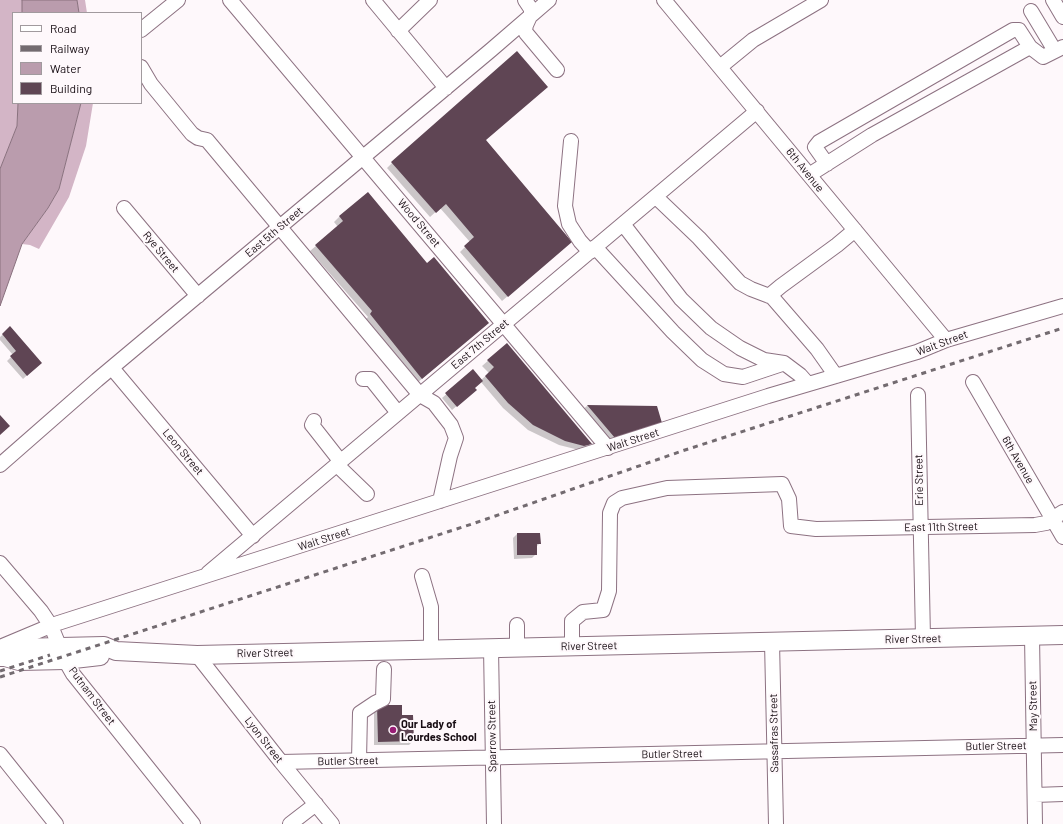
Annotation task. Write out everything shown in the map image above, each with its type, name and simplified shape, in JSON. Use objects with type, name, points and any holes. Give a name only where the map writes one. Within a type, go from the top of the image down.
[{"type":"main road","name":"River Street","points":[[2,654],[19,661],[63,653],[105,656],[116,651],[197,655],[1063,635]]},
{"type":"street","points":[[142,29],[178,0]]},
{"type":"street","name":"Wood Street","points":[[230,0],[608,448]]},
{"type":"street","points":[[373,0],[446,88]]},
{"type":"street","points":[[398,31],[430,0]]},
{"type":"street","points":[[525,0],[531,9],[526,25],[526,33],[557,70]]},
{"type":"street","name":"East 5th Street","points":[[0,465],[112,368],[549,0]]},
{"type":"street","name":"6th Avenue","points":[[664,0],[946,340]]},
{"type":"street","points":[[720,67],[753,40],[821,0]]},
{"type":"street","points":[[1053,0],[1063,17]]},
{"type":"street","points":[[827,164],[815,147],[819,142],[1013,30],[1019,30],[1030,48],[1043,57],[1059,49],[1031,11]]},
{"type":"street","points":[[809,174],[872,135],[1030,48]]},
{"type":"street","points":[[142,69],[151,84],[192,134],[198,138],[207,140],[420,395],[434,403],[451,425],[456,438],[450,456],[440,501]]},
{"type":"street","name":"East 7th Street","points":[[203,578],[757,111]]},
{"type":"street","points":[[570,141],[565,206],[569,224],[580,241],[592,250],[702,360],[724,374],[743,377],[784,363]]},
{"type":"street","points":[[656,197],[699,238],[740,283],[769,296],[797,326],[826,361],[836,376]]},
{"type":"street","name":"Rye Street","points":[[124,208],[198,296]]},
{"type":"street","points":[[623,224],[681,299],[711,328],[740,348],[764,360],[784,363],[800,375],[808,384]]},
{"type":"street","points":[[769,296],[855,230]]},
{"type":"street","name":"Wait Street","points":[[203,578],[768,396],[917,352],[946,340],[1063,306]]},
{"type":"street","name":"Leon Street","points":[[112,368],[253,536]]},
{"type":"street","points":[[362,379],[370,379],[398,413]]},
{"type":"street","name":"6th Avenue","points":[[973,382],[1058,516],[1063,537]]},
{"type":"street","name":"Erie Street","points":[[918,394],[923,638]]},
{"type":"street","points":[[314,421],[312,426],[339,463],[367,494]]},
{"type":"street","name":"East 11th Street","points":[[572,646],[572,621],[583,612],[603,610],[609,591],[610,513],[614,503],[622,498],[667,488],[782,484],[789,499],[791,526],[816,530],[1035,525],[1046,523],[1058,516]]},
{"type":"street","name":"Putnam Street","points":[[0,563],[52,626],[73,674],[193,824]]},
{"type":"street","points":[[422,576],[431,607],[431,650]]},
{"type":"street","points":[[2,654],[52,626],[203,578]]},
{"type":"street","points":[[517,625],[517,648]]},
{"type":"street","name":"May Street","points":[[1032,636],[1035,824]]},
{"type":"street","name":"Sassafras Street","points":[[772,642],[776,824]]},
{"type":"street","name":"Sparrow Street","points":[[491,648],[494,824]]},
{"type":"street","name":"Lyon Street","points":[[197,655],[332,824]]},
{"type":"street","points":[[359,760],[360,713],[374,702],[383,699],[384,669]]},
{"type":"street","name":"Butler Street","points":[[281,762],[1063,745]]},
{"type":"street","points":[[0,754],[56,824]]},
{"type":"street","points":[[1035,795],[1063,794]]},
{"type":"street","points":[[290,824],[316,804]]},
{"type":"shaded area","points":[[0,0],[22,0],[22,12],[12,12],[12,104],[18,104],[17,126],[0,169]]},
{"type":"shaded area","points":[[77,0],[85,0],[87,12],[79,12]]},
{"type":"shaded area","points":[[81,104],[93,104],[86,146],[69,197],[39,249],[30,245],[22,244],[48,208],[59,189]]},
{"type":"water","points":[[22,0],[77,0],[79,12],[22,12]]},
{"type":"water","points":[[18,104],[81,104],[59,189],[48,208],[22,244],[0,306],[0,169],[17,126]]},
{"type":"building","points":[[517,51],[548,87],[486,140],[572,242],[508,297],[464,246],[474,237],[446,204],[436,213],[391,162]]},
{"type":"building","points":[[368,192],[427,263],[434,257],[489,323],[422,379],[370,314],[372,311],[315,245],[343,221],[339,216]]},
{"type":"building","points":[[10,326],[42,363],[27,376],[10,356],[16,351],[2,334]]},
{"type":"building","points":[[507,343],[592,444],[584,446],[565,441],[533,425],[508,403],[485,376],[494,367],[487,360]]},
{"type":"building","points":[[473,369],[483,381],[475,388],[477,390],[457,407],[445,393]]},
{"type":"building","points":[[587,405],[657,406],[662,423],[615,438]]},
{"type":"building","points":[[0,415],[10,426],[0,435]]},
{"type":"building","points":[[517,533],[540,533],[541,544],[537,544],[537,555],[517,555]]},
{"type":"building","points":[[377,705],[402,705],[402,715],[413,715],[414,741],[378,742]]},
{"type":"railway","points":[[0,677],[475,523],[682,451],[1063,328]]},
{"type":"railway","points":[[0,671],[50,655]]},
{"type":"place","name":"Our Lady of Lourdes School","points":[[393,730]]}]
